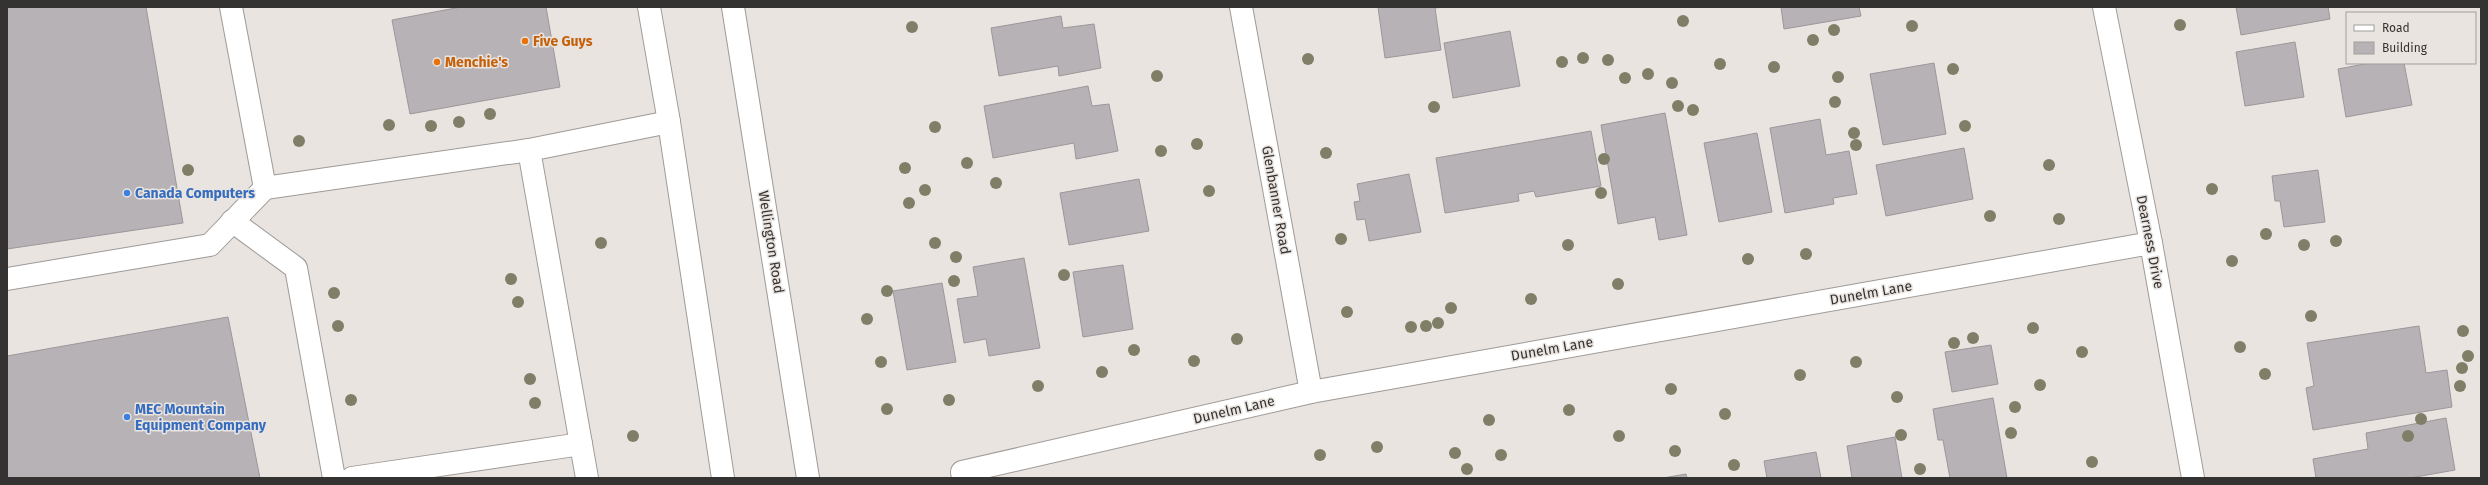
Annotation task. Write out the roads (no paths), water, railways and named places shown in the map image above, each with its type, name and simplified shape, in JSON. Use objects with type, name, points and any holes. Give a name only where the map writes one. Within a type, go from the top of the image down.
[{"type":"street","points":[[231,7],[266,188]]},
{"type":"street","points":[[649,7],[670,122],[723,478]]},
{"type":"street","name":"Wellington Road","points":[[732,7],[808,478]]},
{"type":"street","name":"Glenbanner Road","points":[[1241,7],[1311,392]]},
{"type":"street","name":"Dearness Drive","points":[[2104,7],[2151,243],[2193,478]]},
{"type":"street","points":[[7,279],[210,245],[266,188],[529,150],[670,122]]},
{"type":"street","points":[[529,150],[587,478]]},
{"type":"street","points":[[232,221],[296,268],[334,478]]},
{"type":"street","name":"Dunelm Lane","points":[[963,478],[962,472],[1311,392],[2151,243]]},
{"type":"street","points":[[352,478],[581,444]]},
{"type":"place","name":"Five Guys","points":[[525,41]]},
{"type":"place","name":"Menchie's","points":[[437,62]]},
{"type":"place","name":"Canada Computers","points":[[127,193]]},
{"type":"place","name":"MEC Mountain Equipment Company","points":[[127,417]]}]
